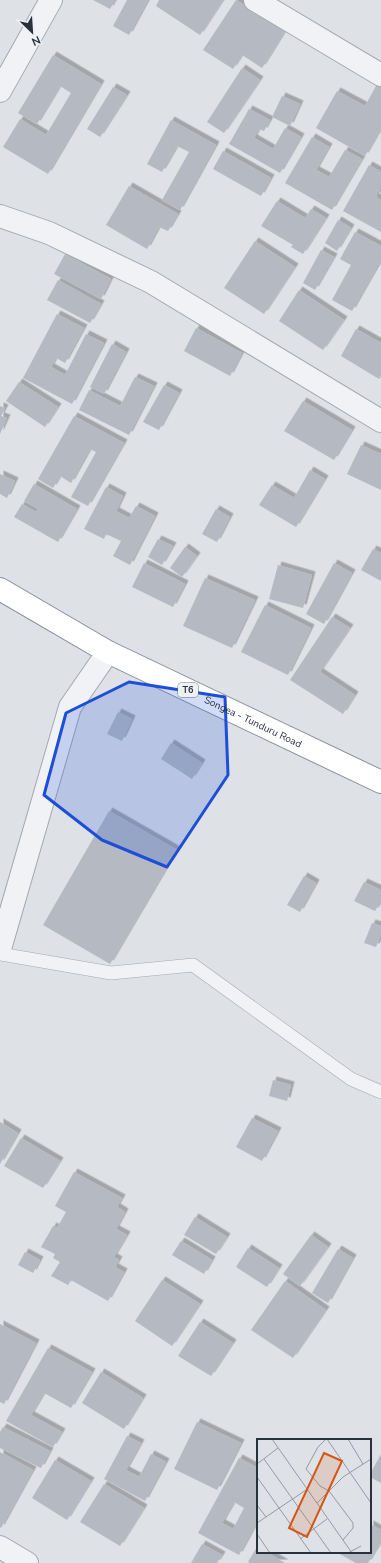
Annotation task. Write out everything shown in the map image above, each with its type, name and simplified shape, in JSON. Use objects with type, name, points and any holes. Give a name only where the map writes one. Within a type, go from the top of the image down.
[{"type":"highway","name":"Songea - Tunduru Road","points":[[0,589],[108,652],[381,782]]},
{"type":"street","points":[[0,91],[51,0]]},
{"type":"street","points":[[255,0],[381,75]]},
{"type":"street","points":[[0,216],[49,233],[151,282],[381,422]]},
{"type":"street","points":[[0,949],[70,706],[108,652]]},
{"type":"street","points":[[0,1547],[27,1563]]},
{"type":"lane","points":[[0,954],[111,974],[193,965],[351,1079],[381,1092]]},
{"type":"highlighted area","points":[[129,682],[225,697],[228,775],[167,867],[102,840],[44,795],[66,713]]},
{"type":"building","points":[[93,0],[115,0],[110,9]]},
{"type":"building","points":[[127,0],[148,0],[129,35],[113,26]]},
{"type":"building","points":[[159,0],[223,0],[200,35],[156,6]]},
{"type":"building","points":[[236,0],[285,31],[262,68],[242,55],[233,69],[203,50]]},
{"type":"building","points":[[53,55],[101,84],[48,174],[3,147],[20,119],[46,135],[71,93],[60,86],[37,124],[18,113]]},
{"type":"building","points":[[242,68],[260,80],[224,133],[207,122]]},
{"type":"building","points":[[377,84],[381,86],[381,128],[365,156],[316,128],[337,91],[365,106]]},
{"type":"building","points":[[113,87],[127,95],[100,137],[87,129]]},
{"type":"building","points":[[282,96],[300,104],[290,126],[272,117]]},
{"type":"building","points":[[249,109],[270,120],[264,131],[259,129],[254,138],[273,149],[285,128],[301,137],[280,173],[229,144]]},
{"type":"building","points":[[171,120],[216,145],[180,210],[162,200],[189,152],[177,146],[162,172],[147,164]]},
{"type":"building","points":[[312,137],[329,147],[316,170],[329,177],[345,150],[362,159],[332,210],[285,183]]},
{"type":"building","points":[[223,151],[271,178],[261,196],[213,169]]},
{"type":"building","points":[[369,165],[381,172],[381,187],[376,197],[381,200],[381,232],[343,211]]},
{"type":"building","points":[[129,186],[178,214],[168,231],[159,227],[147,249],[106,225]]},
{"type":"building","points":[[277,201],[305,218],[311,209],[326,218],[303,254],[291,247],[293,245],[261,226]]},
{"type":"building","points":[[338,220],[351,228],[337,251],[325,243]]},
{"type":"building","points":[[355,232],[381,246],[381,260],[352,311],[332,300],[351,265],[340,259]]},
{"type":"building","points":[[255,241],[295,267],[264,314],[224,288]]},
{"type":"building","points":[[321,250],[334,257],[315,290],[303,283]]},
{"type":"building","points":[[65,254],[111,279],[101,299],[54,274]]},
{"type":"building","points":[[58,280],[101,304],[90,323],[47,300]]},
{"type":"building","points":[[299,290],[344,320],[323,350],[279,321]]},
{"type":"building","points":[[57,314],[84,328],[65,363],[56,358],[51,367],[65,375],[86,334],[104,343],[72,404],[23,378]]},
{"type":"building","points":[[196,328],[242,353],[230,376],[184,351]]},
{"type":"building","points":[[356,329],[381,343],[381,376],[379,379],[341,356]]},
{"type":"building","points":[[112,344],[126,352],[104,394],[90,387]]},
{"type":"building","points":[[135,377],[154,386],[129,435],[79,410],[89,390],[120,406]]},
{"type":"building","points":[[19,382],[58,407],[45,427],[6,401]]},
{"type":"building","points":[[164,385],[179,393],[159,430],[143,422]]},
{"type":"building","points":[[303,401],[352,430],[334,460],[284,431]]},
{"type":"building","points":[[0,406],[5,408],[1,416],[7,418],[0,434]]},
{"type":"building","points":[[74,416],[124,443],[88,506],[71,497],[96,452],[90,449],[71,483],[60,476],[53,488],[38,479]]},
{"type":"building","points":[[361,445],[381,454],[381,490],[347,474]]},
{"type":"building","points":[[310,470],[325,479],[296,527],[259,505],[272,485],[294,498]]},
{"type":"building","points":[[0,474],[15,481],[7,498],[0,494]]},
{"type":"building","points":[[34,484],[77,509],[58,542],[14,517],[22,504],[36,512],[38,509],[24,501]]},
{"type":"building","points":[[106,487],[123,496],[116,511],[129,518],[136,506],[155,516],[130,565],[113,556],[121,541],[106,534],[104,539],[84,529]]},
{"type":"building","points":[[216,509],[230,517],[217,542],[202,534]]},
{"type":"building","points":[[158,539],[173,546],[162,565],[148,557]]},
{"type":"building","points":[[185,547],[197,556],[182,577],[170,568]]},
{"type":"building","points":[[373,549],[381,553],[381,581],[361,570]]},
{"type":"building","points":[[144,563],[185,584],[173,607],[132,587]]},
{"type":"building","points":[[334,563],[352,573],[324,624],[306,614]]},
{"type":"building","points":[[278,565],[312,575],[303,608],[269,599]]},
{"type":"building","points":[[205,578],[255,600],[232,648],[183,626]]},
{"type":"building","points":[[265,605],[311,628],[288,675],[241,652]]},
{"type":"building","points":[[332,617],[350,628],[320,672],[355,695],[343,714],[290,680]]},
{"type":"building","points":[[118,712],[132,719],[122,741],[107,734]]},
{"type":"building","points":[[171,743],[202,763],[192,779],[161,759]]},
{"type":"building","points":[[109,811],[177,850],[110,964],[43,925]]},
{"type":"building","points":[[304,876],[316,883],[300,912],[287,905]]},
{"type":"building","points":[[364,882],[381,890],[381,901],[375,911],[354,901]]},
{"type":"building","points":[[372,923],[381,926],[381,934],[376,947],[364,943]]},
{"type":"building","points":[[273,1080],[291,1085],[287,1101],[269,1096]]},
{"type":"building","points":[[252,1118],[278,1131],[262,1161],[236,1147]]},
{"type":"building","points":[[0,1122],[18,1133],[0,1164]]},
{"type":"building","points":[[21,1138],[60,1161],[43,1188],[4,1166]]},
{"type":"building","points":[[74,1172],[122,1198],[117,1207],[125,1212],[116,1229],[127,1235],[114,1257],[119,1260],[115,1267],[124,1272],[108,1301],[71,1280],[68,1285],[51,1276],[60,1262],[53,1258],[55,1254],[41,1247],[53,1226],[57,1228],[66,1212],[55,1206]]},
{"type":"building","points":[[195,1217],[227,1237],[216,1254],[184,1235]]},
{"type":"building","points":[[311,1235],[328,1247],[300,1286],[283,1274]]},
{"type":"building","points":[[181,1241],[212,1260],[204,1274],[172,1255]]},
{"type":"building","points":[[248,1248],[279,1268],[267,1287],[236,1267]]},
{"type":"building","points":[[338,1249],[353,1258],[328,1303],[312,1293]]},
{"type":"building","points":[[25,1252],[40,1260],[33,1273],[18,1265]]},
{"type":"building","points":[[162,1280],[200,1304],[172,1346],[135,1321]]},
{"type":"building","points":[[285,1281],[326,1310],[293,1358],[251,1330]]},
{"type":"building","points":[[200,1322],[233,1343],[211,1376],[178,1356]]},
{"type":"building","points":[[0,1324],[36,1343],[4,1404],[0,1402]]},
{"type":"building","points":[[48,1348],[92,1372],[71,1408],[44,1393],[31,1415],[62,1432],[53,1447],[6,1421]]},
{"type":"building","points":[[101,1372],[143,1398],[124,1429],[82,1403]]},
{"type":"building","points":[[197,1422],[241,1443],[217,1490],[174,1469]]},
{"type":"building","points":[[3,1427],[50,1451],[41,1468],[0,1448],[0,1432]]},
{"type":"building","points":[[127,1436],[141,1443],[126,1470],[139,1477],[151,1454],[166,1462],[145,1501],[104,1479]]},
{"type":"building","points":[[0,1452],[33,1470],[1,1528],[0,1527]]},
{"type":"building","points":[[381,1454],[381,1483],[371,1478],[371,1472]]},
{"type":"building","points":[[239,1458],[257,1467],[257,1522],[239,1555],[198,1533]],"holes":[[[234,1502],[244,1508],[233,1529],[222,1523]]]},
{"type":"building","points":[[55,1460],[91,1481],[67,1520],[32,1498]]},
{"type":"building","points":[[104,1484],[144,1508],[120,1546],[80,1522]]},
{"type":"building","points":[[371,1525],[381,1530],[381,1541],[368,1563],[356,1563],[338,1553],[371,1553]]},
{"type":"building","points":[[202,1544],[222,1555],[217,1563],[191,1563]]},
{"type":"building","points":[[257,1547],[257,1553],[268,1553],[285,1563],[250,1563],[248,1562]]}]
